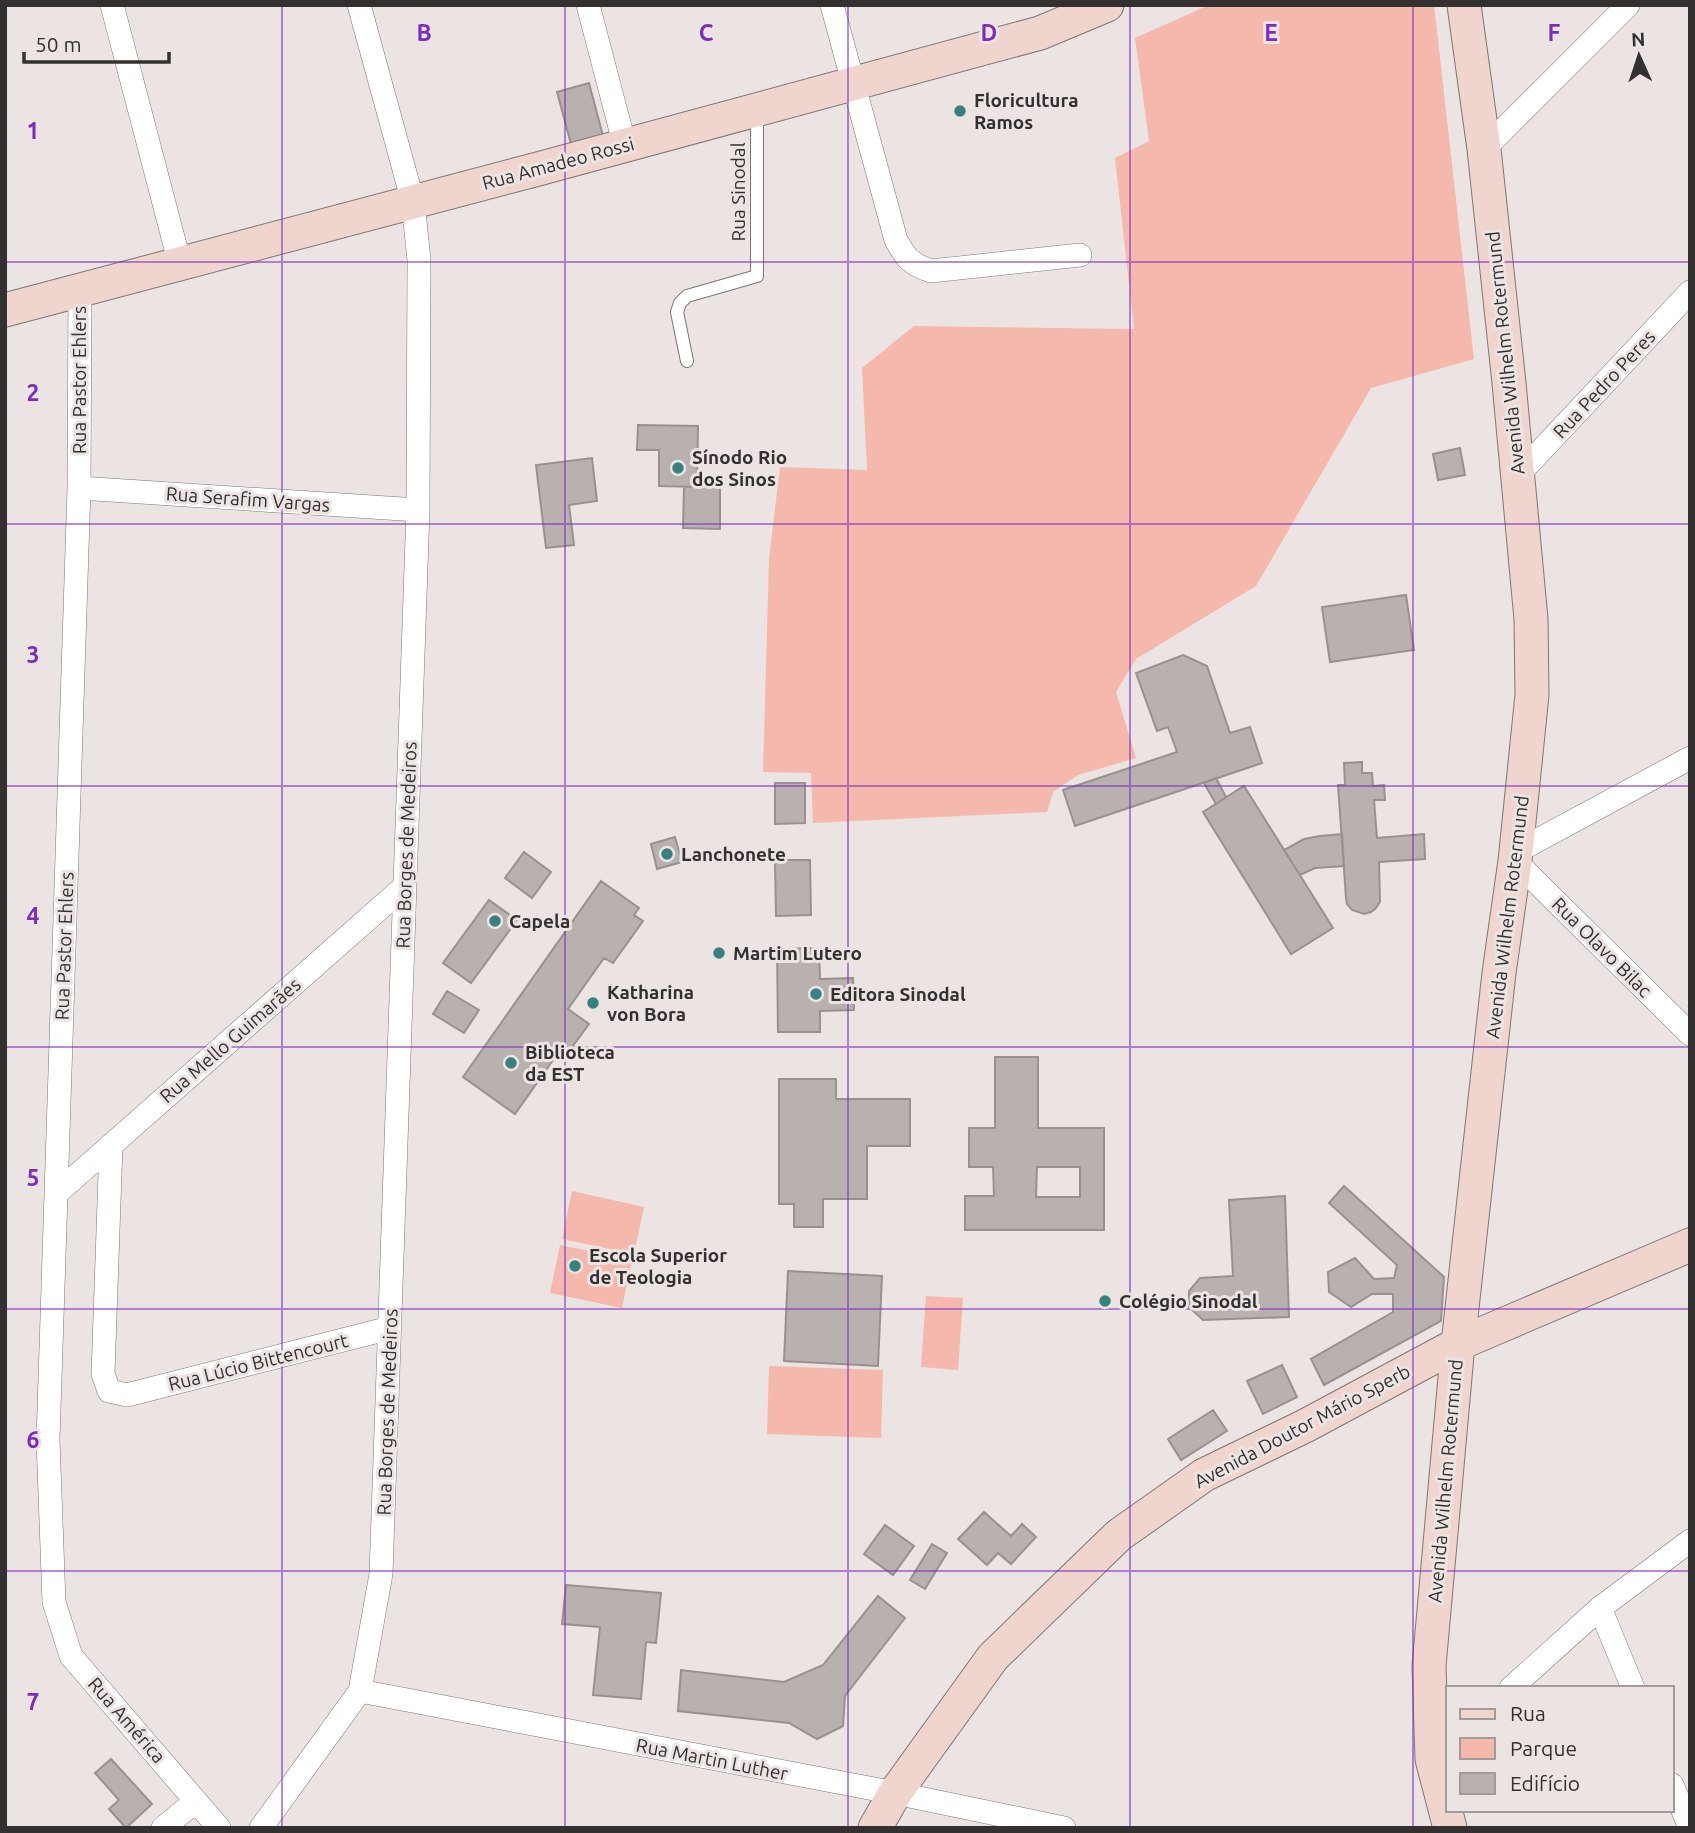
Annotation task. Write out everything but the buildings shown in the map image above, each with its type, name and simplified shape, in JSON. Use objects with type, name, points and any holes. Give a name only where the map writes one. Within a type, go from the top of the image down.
[{"type":"street","points":[[113,5],[180,264]]},
{"type":"street","name":"Rua Borges de Medeiros","points":[[359,5],[413,202],[419,260],[418,510],[381,1574],[360,1691]]},
{"type":"street","points":[[588,5],[625,146]]},
{"type":"street","points":[[832,5],[896,240],[906,258],[918,267],[931,271],[1080,255]]},
{"type":"street","name":"Avenida Wilhelm Rotermund","points":[[1446,1798],[1429,1666],[1458,1344],[1532,695],[1531,619],[1508,369],[1484,149],[1464,5]]},
{"type":"street","points":[[1484,149],[1628,5]]},
{"type":"street","name":"Rua Amadeo Rossi","points":[[5,310],[1040,33],[1086,10]]},
{"type":"street","name":"Rua Pastor Ehlers","points":[[54,1602],[48,1440],[79,488],[80,291]]},
{"type":"street","name":"Rua Pedro Peres","points":[[1518,475],[1690,292]]},
{"type":"street","name":"Rua Serafim Vargas","points":[[79,488],[418,510]]},
{"type":"street","points":[[1515,856],[1690,758]]},
{"type":"street","name":"Rua Olavo Bilac","points":[[1515,856],[1690,1034]]},
{"type":"street","name":"Rua Mello Guimarães","points":[[57,1193],[404,887]]},
{"type":"street","name":"Rua Lúcio Bittencourt","points":[[111,1145],[103,1374],[109,1391],[127,1395],[390,1328]]},
{"type":"street","name":"Avenida Doutor Mário Sperb","points":[[875,1828],[895,1793],[993,1657],[1119,1535],[1204,1475],[1305,1426],[1458,1344],[1690,1245]]},
{"type":"street","points":[[1513,1686],[1600,1608],[1690,1541]]},
{"type":"street","name":"Rua América","points":[[54,1602],[71,1656],[219,1828]]},
{"type":"street","points":[[1600,1608],[1632,1686]]},
{"type":"street","points":[[261,1828],[360,1691]]},
{"type":"street","name":"Rua Martin Luther","points":[[360,1691],[1064,1828]]},
{"type":"street","points":[[1674,1789],[1690,1827]]},
{"type":"street","points":[[163,1828],[196,1801]]},
{"type":"lane","name":"Rua Sinodal","points":[[687,361],[677,312],[680,303],[687,296],[757,276],[757,108]]},
{"type":"green space","points":[[1209,5],[1434,5],[1474,359],[1371,388],[1256,586],[1136,659],[1116,692],[1136,758],[1078,775],[1053,792],[1047,812],[813,823],[811,773],[763,772],[769,559],[780,467],[867,470],[862,368],[914,326],[1134,329],[1115,158],[1149,141],[1135,38]]},
{"type":"green space","points":[[572,1191],[644,1207],[634,1254],[562,1239]]},
{"type":"green space","points":[[560,1245],[632,1260],[622,1308],[550,1293]]},
{"type":"green space","points":[[926,1296],[963,1298],[958,1370],[921,1367]]},
{"type":"green space","points":[[769,1366],[883,1370],[881,1438],[767,1434]]},
{"type":"place","name":"Floricultura Ramos","points":[[960,111]]},
{"type":"place","name":"Sínodo Rio dos Sinos","points":[[678,468]]},
{"type":"place","name":"Lanchonete","points":[[667,854]]},
{"type":"place","name":"Capela","points":[[495,921]]},
{"type":"place","name":"Martim Lutero","points":[[719,953]]},
{"type":"place","name":"Editora Sinodal","points":[[816,994]]},
{"type":"place","name":"Katharina von Bora","points":[[593,1003]]},
{"type":"place","name":"Biblioteca da EST","points":[[511,1063]]},
{"type":"place","name":"Escola Superior de Teologia","points":[[575,1266]]},
{"type":"place","name":"Colégio Sinodal","points":[[1105,1301]]}]
